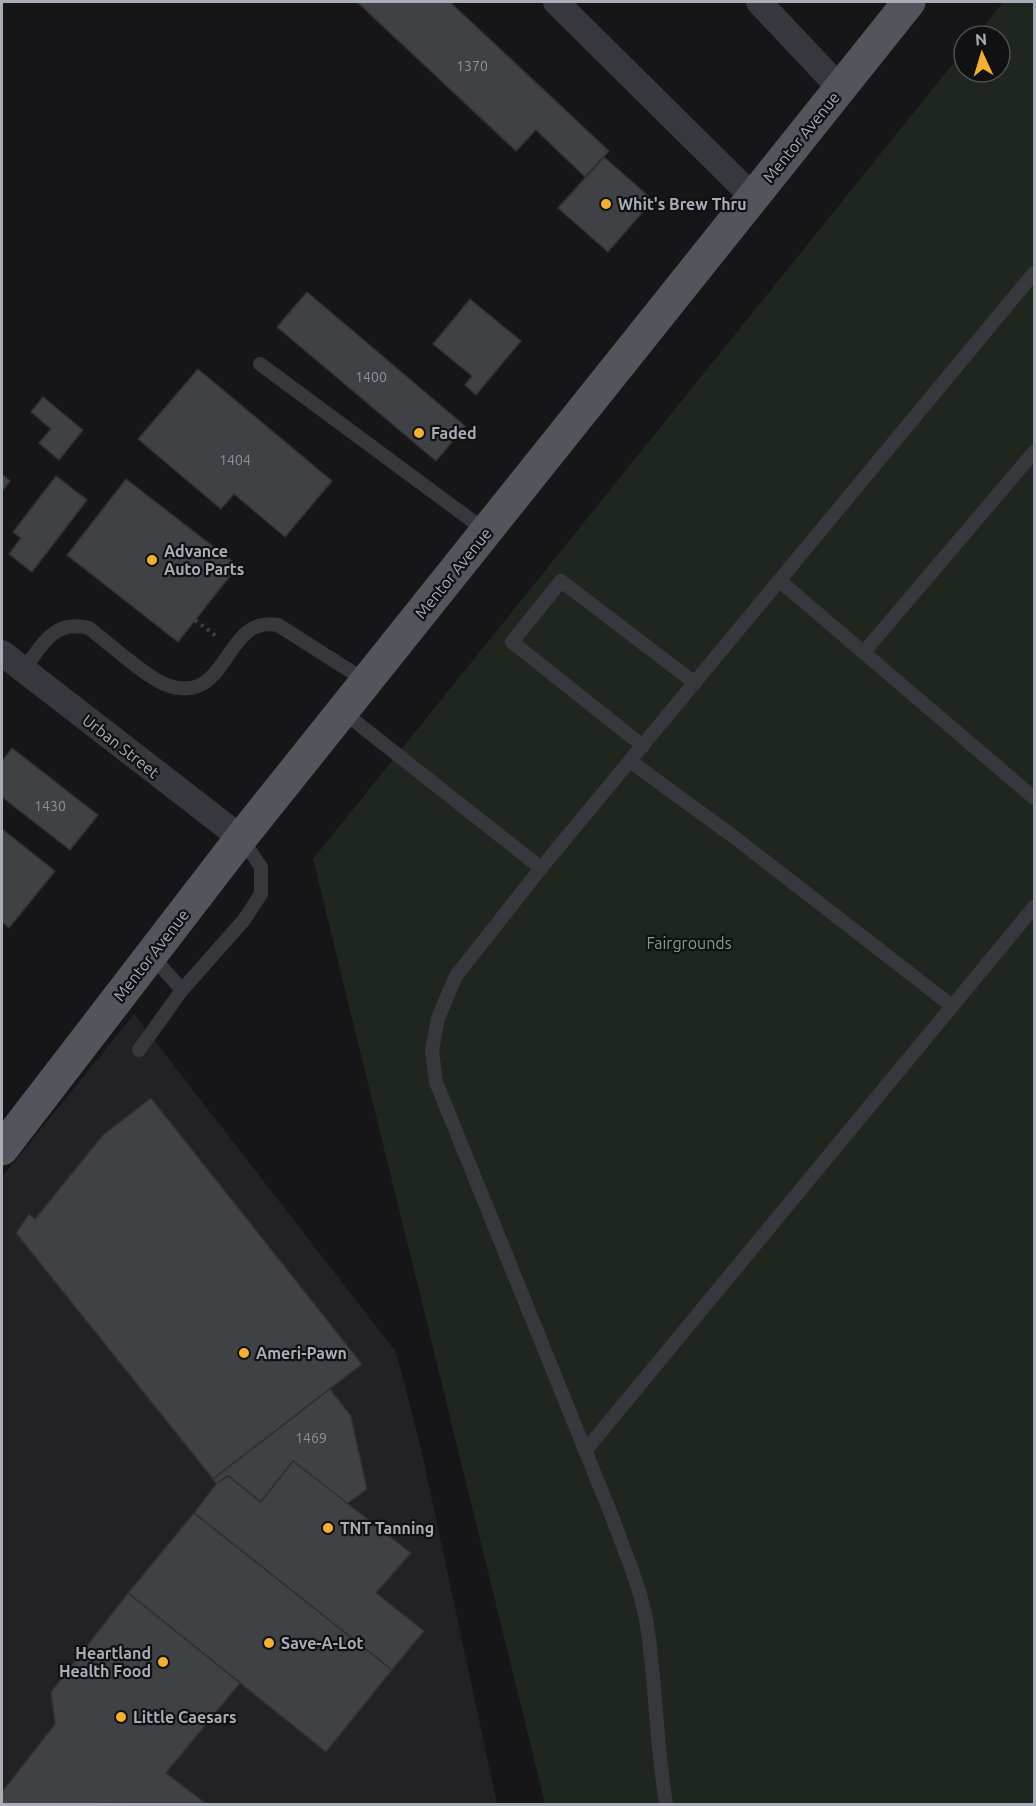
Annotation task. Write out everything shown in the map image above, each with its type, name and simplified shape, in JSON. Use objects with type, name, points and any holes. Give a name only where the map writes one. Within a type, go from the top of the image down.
[{"type":"main road","name":"Mentor Avenue","points":[[2,1149],[241,838],[909,2]]},
{"type":"street","points":[[556,2],[753,197]]},
{"type":"street","points":[[759,2],[840,88]]},
{"type":"street","name":"Urban Street","points":[[2,653],[241,838]]},
{"type":"lane","points":[[666,1804],[659,1766],[647,1623],[638,1588],[436,1082],[432,1050],[438,1018],[456,976],[541,868],[1035,273]]},
{"type":"lane","points":[[261,364],[486,531]]},
{"type":"lane","points":[[864,652],[1035,452]]},
{"type":"lane","points":[[643,747],[512,642],[561,581],[694,683]]},
{"type":"lane","points":[[780,581],[1035,798]]},
{"type":"lane","points":[[23,670],[52,633],[63,627],[76,625],[89,628],[161,683],[180,689],[197,687],[210,680],[247,631],[267,623],[278,625],[366,681]]},
{"type":"lane","points":[[342,711],[541,868]]},
{"type":"lane","points":[[630,761],[734,837],[952,1006]]},
{"type":"lane","points":[[139,1050],[182,990],[244,920],[261,894],[261,867],[241,838]]},
{"type":"lane","points":[[585,1451],[1035,907]]},
{"type":"lane","points":[[151,955],[182,990]]},
{"type":"shaded area","points":[[134,1014],[396,1352],[421,1449],[497,1804],[2,1804],[2,1177]]},
{"type":"green space","name":"Fairgrounds","points":[[1003,2],[1034,2],[1034,1804],[545,1804],[313,859],[952,65],[952,84],[1012,84],[1012,24],[986,24]]},
{"type":"building","points":[[357,2],[450,2],[609,151],[585,177],[536,130],[516,151]]},
{"type":"building","name":"Whit's Brew Thru","points":[[604,157],[653,200],[608,252],[558,208]]},
{"type":"building","points":[[307,292],[465,426],[436,461],[277,327]]},
{"type":"building","points":[[470,299],[521,341],[476,395],[465,385],[472,376],[433,344]]},
{"type":"building","points":[[198,369],[332,481],[285,537],[234,494],[221,509],[138,439]]},
{"type":"building","points":[[43,397],[83,430],[59,460],[39,443],[51,429],[31,412]]},
{"type":"building","points":[[2,474],[10,481],[2,491]]},
{"type":"building","points":[[56,476],[87,500],[32,572],[9,554],[21,538],[13,532]]},
{"type":"building","name":"Advance Auto Parts","points":[[126,479],[238,566],[178,642],[67,555]]},
{"type":"building","points":[[12,748],[98,815],[70,850],[2,797],[2,761]]},
{"type":"building","points":[[2,829],[55,871],[9,928],[2,922]]},
{"type":"building","points":[[151,1098],[362,1364],[213,1479],[16,1233],[29,1214],[35,1219],[103,1135]]},
{"type":"building","points":[[330,1389],[351,1416],[367,1489],[347,1504],[293,1461],[261,1502],[228,1476],[216,1484],[213,1479]]},
{"type":"building","points":[[293,1461],[411,1553],[376,1593],[424,1631],[392,1670],[194,1513],[216,1484],[228,1476],[261,1502]]},
{"type":"building","points":[[194,1513],[392,1670],[326,1752],[128,1593]]},
{"type":"building","points":[[128,1593],[240,1683],[166,1773],[205,1803],[2,1804],[2,1792],[55,1724],[51,1692]]},
{"type":"place","name":"Whit's Brew Thru","points":[[606,204]]},
{"type":"place","name":"Faded","points":[[419,433]]},
{"type":"place","name":"Advance Auto Parts","points":[[152,560]]},
{"type":"place","name":"Ameri-Pawn","points":[[244,1353]]},
{"type":"place","name":"TNT Tanning","points":[[328,1528]]},
{"type":"place","name":"Save-A-Lot","points":[[269,1643]]},
{"type":"place","name":"Heartland Health Food","points":[[163,1662]]},
{"type":"place","name":"Little Caesars","points":[[121,1717]]}]
